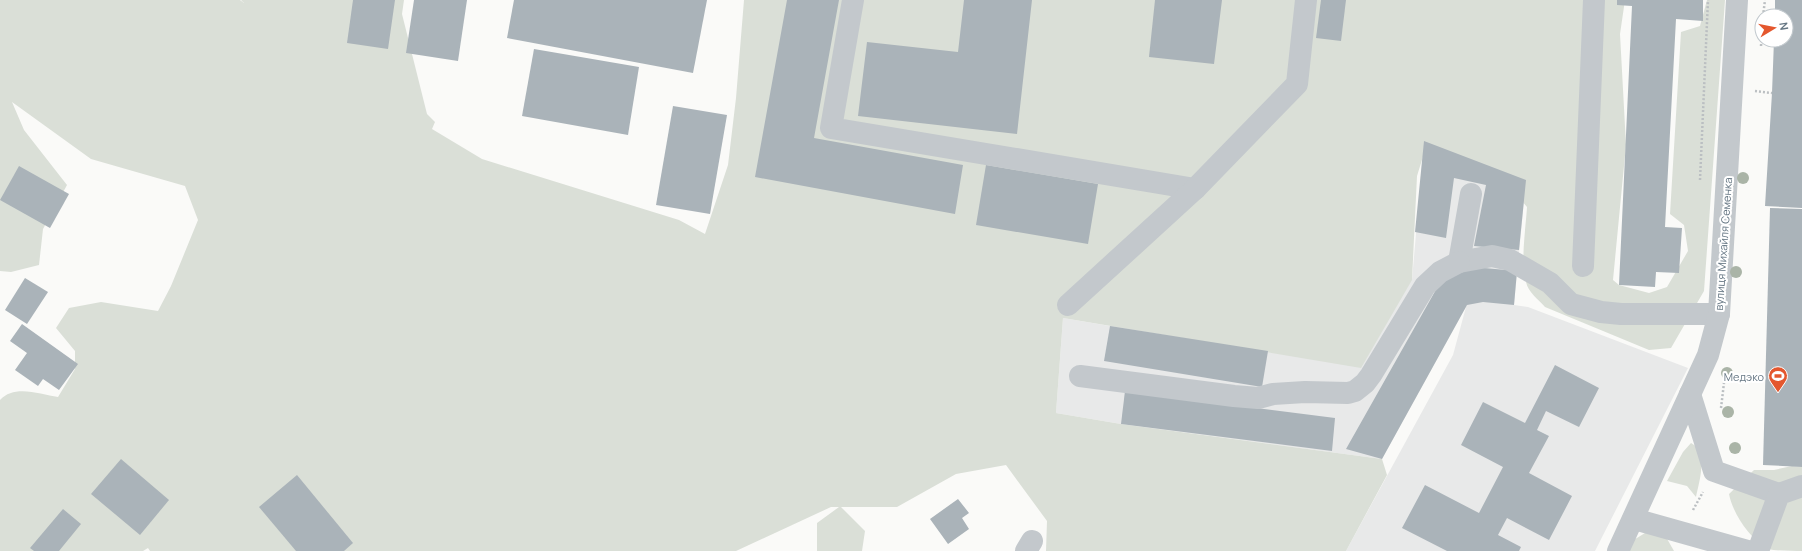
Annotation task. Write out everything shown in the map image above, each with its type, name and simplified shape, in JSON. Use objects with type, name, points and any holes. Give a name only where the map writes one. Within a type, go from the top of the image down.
[{"type":"street","points":[[853,0],[831,128],[1195,189]]},
{"type":"street","points":[[1068,305],[1195,189],[1297,84],[1306,0]]},
{"type":"street","points":[[1583,266],[1594,0]]},
{"type":"street","name":"вулиця Михайля Семенка","points":[[1618,551],[1708,355],[1719,314],[1737,0]]},
{"type":"street","points":[[1459,262],[1471,194]]},
{"type":"street","points":[[1080,376],[1258,398],[1273,394],[1305,392],[1348,393],[1355,391],[1372,375],[1424,286],[1440,272],[1459,262],[1492,256],[1510,260],[1550,283],[1571,304],[1601,312],[1621,314],[1719,314]]},
{"type":"street","points":[[1690,394],[1714,470],[1779,494],[1802,486]]},
{"type":"street","points":[[1758,551],[1779,494]]},
{"type":"street","points":[[1634,519],[1748,551]]},
{"type":"path","points":[[1700,180],[1708,0]]},
{"type":"shaded area","points":[[0,0],[240,0],[244,3],[241,0],[404,0],[402,14],[427,114],[435,122],[432,129],[482,159],[679,220],[705,234],[728,165],[736,98],[744,0],[1625,0],[1620,34],[1626,145],[1613,280],[1619,285],[1649,293],[1667,287],[1688,251],[1684,225],[1670,214],[1681,32],[1700,26],[1707,0],[1725,0],[1704,291],[1671,348],[1649,350],[1545,307],[1527,286],[1524,274],[1523,255],[1527,207],[1512,189],[1425,150],[1417,176],[1412,280],[1361,368],[1063,318],[1056,413],[1121,424],[1382,459],[1387,475],[1346,551],[1046,551],[1047,521],[1006,465],[956,474],[897,507],[841,507],[865,531],[862,551],[817,551],[817,523],[839,507],[831,507],[736,551],[150,551],[148,548],[143,551],[0,551],[0,400],[12,392],[20,391],[35,392],[58,397],[75,369],[75,351],[56,328],[69,308],[101,302],[158,311],[171,286],[198,220],[185,186],[91,159],[12,102],[24,130],[67,185],[43,229],[39,265],[11,272],[0,271]]},
{"type":"shaded area","points":[[1424,141],[1526,180],[1514,305],[1528,307],[1688,368],[1595,551],[1346,551],[1453,355],[1466,307],[1382,459],[1121,424],[1056,413],[1063,318],[1110,326],[1412,280]]},
{"type":"shaded area","points":[[1691,443],[1697,447],[1701,460],[1696,497],[1687,486],[1667,481],[1683,452]]},
{"type":"shaded area","points":[[1792,466],[1802,467],[1802,551],[1780,551],[1768,549],[1755,539],[1738,518],[1729,494],[1754,470],[1774,470]]},
{"type":"shaded area","points":[[1650,530],[1662,530],[1674,551],[1627,551],[1632,541]]},
{"type":"building","points":[[353,0],[395,0],[388,49],[347,43]]},
{"type":"building","points":[[414,0],[467,0],[458,61],[406,53]]},
{"type":"building","points":[[514,0],[707,0],[693,73],[507,38]]},
{"type":"building","points":[[787,0],[839,0],[814,138],[963,165],[955,214],[755,177]]},
{"type":"building","points":[[964,0],[1032,0],[1017,134],[858,116],[867,42],[958,52]]},
{"type":"building","points":[[1155,0],[1222,0],[1214,64],[1149,57]]},
{"type":"building","points":[[1321,0],[1346,0],[1341,41],[1316,38]]},
{"type":"building","points":[[1617,0],[1703,0],[1703,21],[1676,19],[1665,227],[1682,228],[1679,273],[1656,272],[1655,287],[1619,285],[1632,6],[1617,5]]},
{"type":"building","points":[[1775,0],[1802,0],[1802,208],[1765,206],[1774,48],[1794,48],[1794,8],[1775,8]]},
{"type":"building","points":[[534,49],[639,67],[628,135],[522,116]]},
{"type":"building","points":[[673,106],[727,115],[710,214],[656,205]]},
{"type":"building","points":[[1424,141],[1526,180],[1519,250],[1474,246],[1486,185],[1454,178],[1446,238],[1415,232]]},
{"type":"building","points":[[986,165],[1098,184],[1088,244],[976,225]]},
{"type":"building","points":[[19,166],[69,194],[50,228],[0,200]]},
{"type":"building","points":[[1770,208],[1802,209],[1802,467],[1763,465]]},
{"type":"building","points":[[1462,266],[1517,271],[1514,305],[1483,302],[1467,305],[1382,459],[1346,449],[1442,279]]},
{"type":"building","points":[[25,278],[48,292],[27,324],[5,310]]},
{"type":"building","points":[[22,324],[78,364],[59,390],[43,379],[38,386],[15,370],[27,353],[10,341]]},
{"type":"building","points":[[1110,326],[1268,351],[1262,387],[1104,361]]},
{"type":"building","points":[[1555,365],[1599,388],[1579,427],[1546,411],[1537,430],[1549,436],[1529,473],[1572,496],[1549,540],[1507,518],[1498,535],[1521,547],[1519,551],[1447,551],[1402,528],[1425,485],[1479,513],[1503,467],[1461,445],[1483,402],[1525,423]]},
{"type":"building","points":[[1125,391],[1335,418],[1332,451],[1121,424]]},
{"type":"building","points":[[121,459],[169,500],[140,535],[91,494]]},
{"type":"building","points":[[297,475],[353,543],[344,551],[296,551],[259,507]]},
{"type":"building","points":[[958,499],[969,513],[962,518],[969,529],[948,544],[930,519]]},
{"type":"building","points":[[63,509],[81,524],[59,551],[34,551],[30,548]]},
{"type":"place","name":"Медэко","points":[[1778,393]]}]
